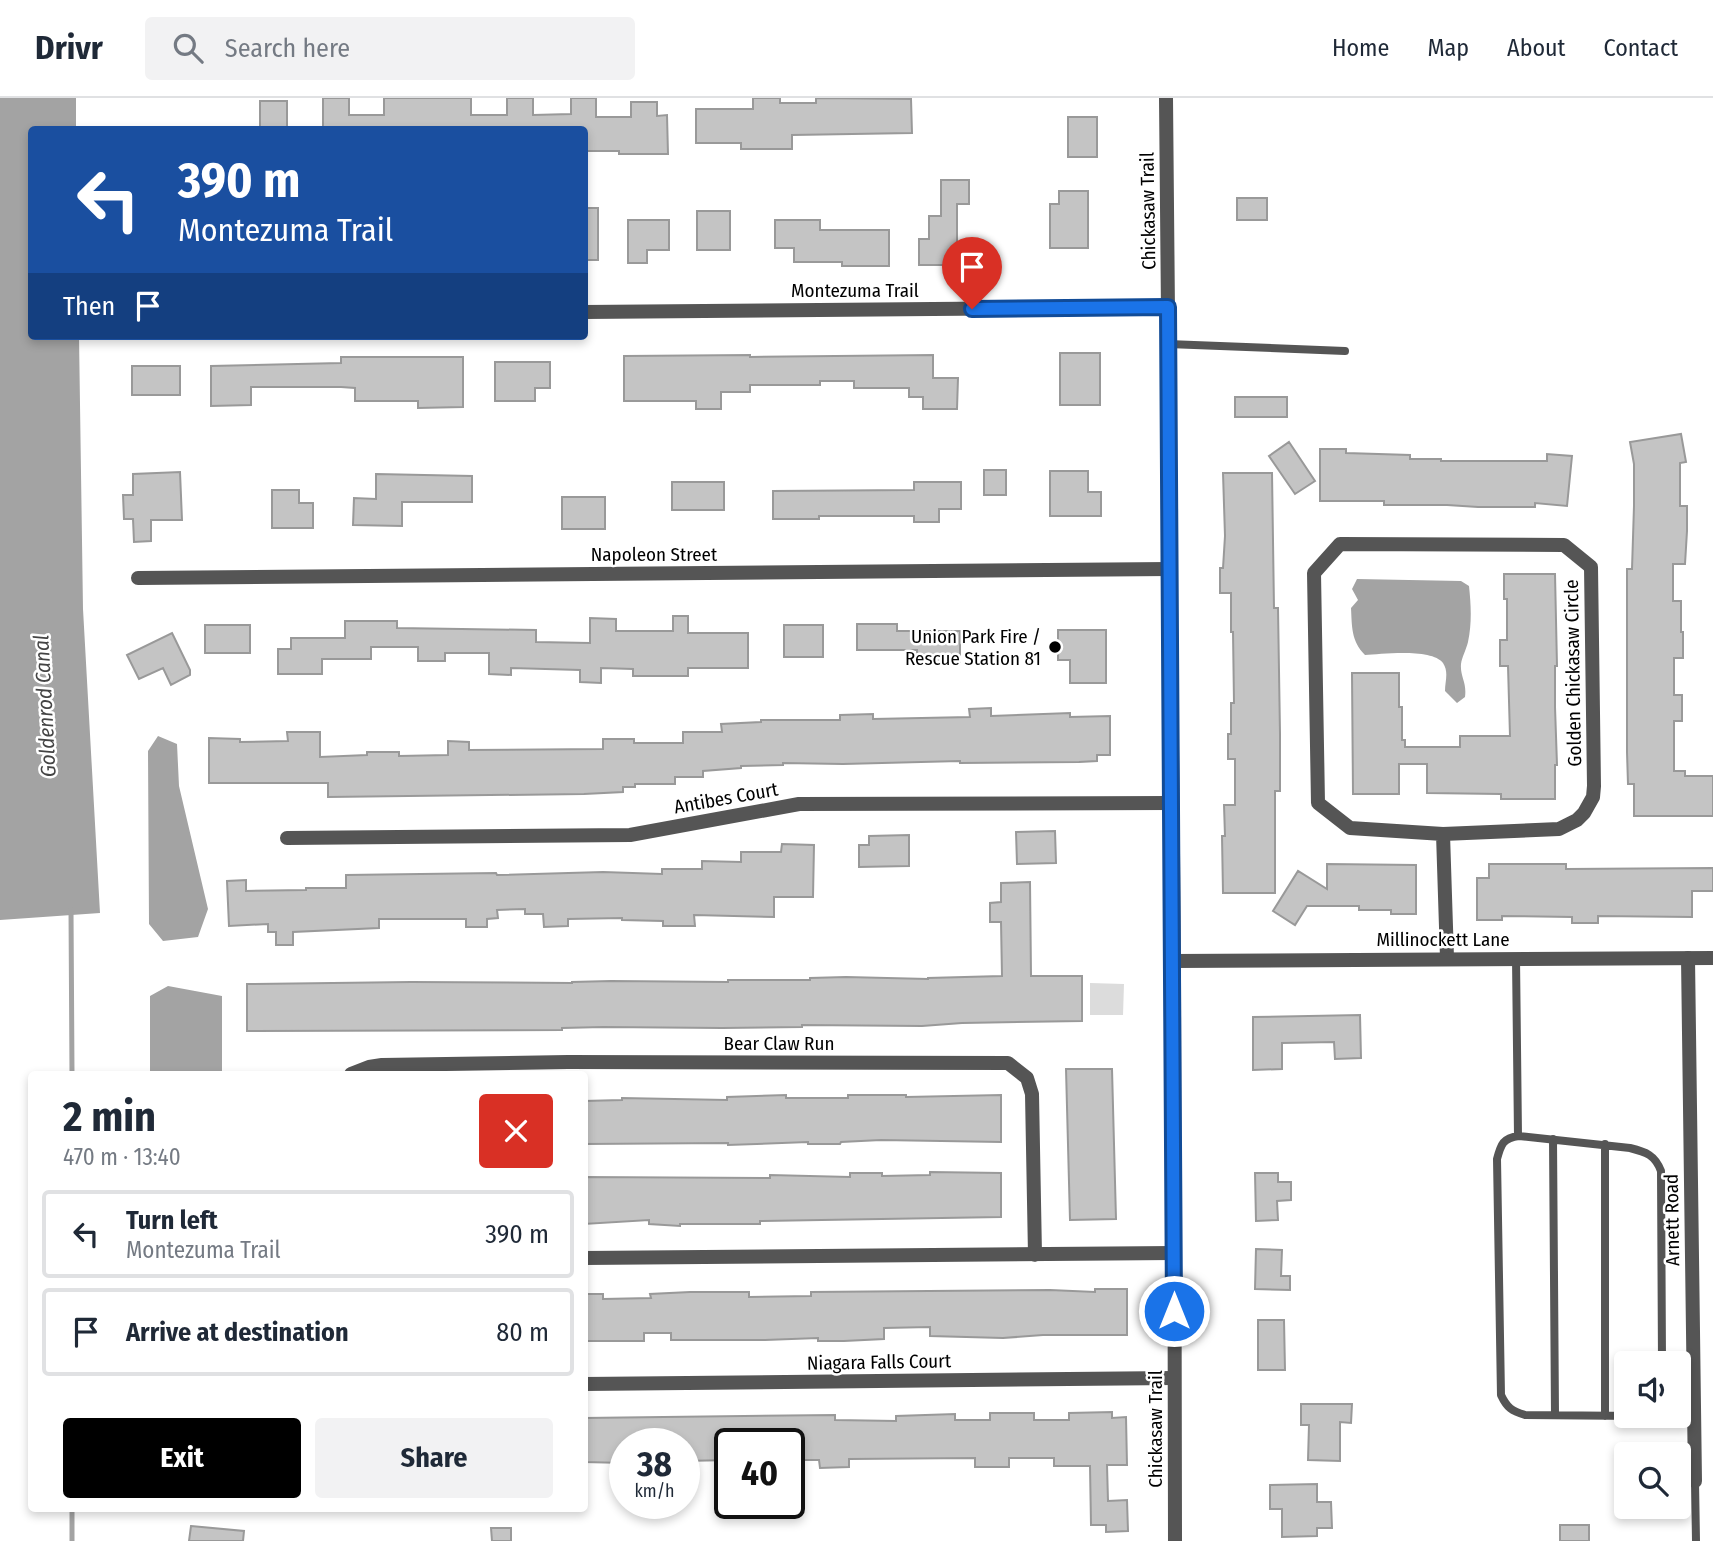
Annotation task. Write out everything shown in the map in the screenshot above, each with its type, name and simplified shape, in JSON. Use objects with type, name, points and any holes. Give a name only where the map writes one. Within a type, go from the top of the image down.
[{"type":"street","name":"Chickasaw Trail","points":[[1166,98],[1174,961],[1175,1541]]},
{"type":"street","name":"Montezuma Trail","points":[[588,312],[1168,307]]},
{"type":"street","name":"Golden Chickasaw Circle","points":[[1340,544],[1564,545],[1591,568],[1594,786],[1589,806],[1577,820],[1559,829],[1443,834],[1350,828],[1318,803],[1314,573],[1340,544]]},
{"type":"street","name":"Napoleon Street","points":[[138,578],[1170,569]]},
{"type":"street","name":"Antibes Court","points":[[288,838],[630,835],[799,804],[1171,803]]},
{"type":"street","points":[[1443,834],[1447,958]]},
{"type":"street","name":"Arnett Road","points":[[1688,958],[1695,1481]]},
{"type":"street","name":"Millinockett Lane","points":[[1174,961],[1713,958]]},
{"type":"street","name":"Bear Claw Run","points":[[359,1071],[369,1067],[396,1065],[568,1062],[1008,1063],[1027,1077],[1031,1094],[1035,1255]]},
{"type":"street","points":[[588,1258],[1174,1252]]},
{"type":"street","name":"Niagara Falls Court","points":[[588,1384],[1174,1377]]},
{"type":"lane","points":[[1168,344],[1345,351]]},
{"type":"lane","points":[[1516,958],[1518,1136]]},
{"type":"lane","points":[[1614,1416],[1525,1415],[1513,1411],[1501,1395],[1497,1158],[1500,1145],[1507,1138],[1518,1136],[1605,1144],[1647,1153],[1657,1160],[1661,1171],[1662,1351]]},
{"type":"lane","points":[[1553,1139],[1555,1415]]},
{"type":"lane","points":[[1605,1144],[1605,1416]]},
{"type":"lane","points":[[1695,1481],[1696,1541]]},
{"type":"shaded area","points":[[1090,983],[1124,984],[1123,1015],[1090,1015]]},
{"type":"water","points":[[0,98],[76,98],[76,126],[28,126],[28,340],[79,340],[83,609],[100,913],[0,920]]},
{"type":"water","points":[[1357,579],[1461,581],[1469,586],[1470,628],[1461,664],[1465,697],[1457,703],[1445,691],[1446,670],[1437,658],[1406,653],[1365,655],[1357,644],[1352,627],[1351,608],[1358,600],[1352,589]]},
{"type":"water","points":[[158,736],[177,744],[179,786],[208,909],[198,937],[163,941],[149,924],[148,751]]},
{"type":"water","points":[[168,986],[222,996],[222,1071],[150,1071],[150,996]]},
{"type":"building","points":[[323,98],[349,98],[349,115],[384,115],[384,98],[471,98],[471,115],[507,115],[507,98],[533,98],[533,115],[571,114],[571,98],[596,98],[596,117],[631,117],[631,102],[657,102],[657,116],[667,115],[668,154],[588,151],[588,126],[323,126]]},
{"type":"building","points":[[753,98],[780,98],[780,103],[816,103],[816,98],[911,99],[912,133],[792,135],[792,149],[741,149],[741,143],[696,143],[696,109],[753,109]]},
{"type":"building","points":[[260,101],[287,101],[287,126],[260,126]]},
{"type":"building","points":[[1068,117],[1097,117],[1097,157],[1068,157]]},
{"type":"building","points":[[941,180],[969,180],[969,204],[957,204],[957,265],[919,265],[919,239],[929,239],[929,216],[941,216]]},
{"type":"building","points":[[1059,191],[1088,191],[1088,248],[1050,248],[1050,204],[1059,204]]},
{"type":"building","points":[[1237,198],[1267,198],[1267,220],[1237,220]]},
{"type":"building","points":[[588,208],[598,208],[598,260],[588,260]]},
{"type":"building","points":[[697,211],[730,211],[730,250],[697,250]]},
{"type":"building","points":[[628,220],[669,220],[669,250],[647,250],[647,263],[628,263]]},
{"type":"building","points":[[775,220],[820,220],[820,230],[889,230],[889,266],[794,262],[794,248],[775,248]]},
{"type":"building","points":[[1060,353],[1100,353],[1100,405],[1060,405]]},
{"type":"building","points":[[933,355],[933,378],[958,378],[957,409],[923,409],[923,397],[909,397],[909,388],[854,388],[854,381],[820,381],[820,385],[750,385],[750,392],[721,392],[721,409],[696,409],[696,401],[624,401],[624,356]]},
{"type":"building","points":[[341,357],[463,357],[463,407],[418,408],[418,401],[355,401],[355,388],[341,387],[251,387],[251,405],[211,406],[211,366],[341,363]]},
{"type":"building","points":[[495,362],[550,362],[550,388],[535,388],[535,401],[495,401]]},
{"type":"building","points":[[132,366],[180,366],[180,395],[132,395]]},
{"type":"building","points":[[1235,397],[1287,397],[1287,417],[1235,417]]},
{"type":"building","points":[[1681,434],[1686,462],[1680,463],[1680,506],[1687,506],[1687,531],[1685,564],[1673,564],[1673,601],[1681,601],[1683,632],[1683,658],[1674,658],[1674,695],[1682,695],[1682,721],[1674,721],[1674,771],[1685,771],[1685,776],[1713,776],[1713,816],[1634,816],[1634,784],[1628,784],[1627,752],[1627,569],[1632,569],[1634,506],[1634,464],[1630,442]]},
{"type":"building","points":[[1289,442],[1315,481],[1295,494],[1269,456]]},
{"type":"building","points":[[1320,449],[1346,449],[1346,453],[1410,455],[1410,459],[1441,461],[1547,461],[1547,454],[1572,456],[1567,506],[1535,503],[1535,507],[1478,507],[1384,505],[1384,501],[1320,501]]},
{"type":"building","points":[[984,470],[1006,470],[1006,495],[984,495]]},
{"type":"building","points":[[1050,471],[1088,471],[1088,492],[1101,492],[1101,516],[1050,516]]},
{"type":"building","points":[[180,472],[182,520],[151,520],[151,541],[134,542],[133,519],[124,519],[123,495],[133,495],[133,474]]},
{"type":"building","points":[[1223,473],[1272,473],[1274,608],[1278,608],[1280,734],[1280,791],[1275,791],[1275,893],[1223,893],[1224,805],[1235,805],[1235,759],[1228,759],[1231,703],[1234,703],[1231,593],[1220,593],[1220,568],[1223,568],[1225,536]]},
{"type":"building","points":[[376,474],[472,476],[472,502],[402,502],[402,526],[353,525],[354,498],[376,499]]},
{"type":"building","points":[[672,482],[724,482],[724,510],[672,510]]},
{"type":"building","points":[[914,482],[961,482],[961,509],[939,509],[939,522],[914,522],[914,516],[773,519],[773,491],[914,490]]},
{"type":"building","points":[[272,490],[299,490],[299,503],[313,503],[313,528],[272,528]]},
{"type":"building","points":[[562,497],[605,497],[605,529],[562,529]]},
{"type":"building","points":[[1504,574],[1555,574],[1555,799],[1501,799],[1501,794],[1427,793],[1427,764],[1399,764],[1399,794],[1353,794],[1352,673],[1399,673],[1399,707],[1402,707],[1402,740],[1405,740],[1405,747],[1460,747],[1460,736],[1510,736],[1508,666],[1500,666],[1500,640],[1507,640]]},
{"type":"building","points":[[673,616],[688,616],[688,633],[748,633],[748,668],[688,668],[688,676],[633,676],[633,669],[601,668],[601,683],[580,682],[580,670],[511,668],[511,675],[489,674],[489,653],[445,653],[445,661],[418,661],[418,647],[371,647],[371,659],[322,659],[322,674],[278,674],[278,649],[291,649],[291,638],[345,638],[345,621],[397,621],[397,628],[536,630],[536,642],[590,643],[590,618],[616,619],[616,631],[673,631]]},
{"type":"building","points":[[857,624],[897,624],[897,631],[960,631],[960,662],[917,662],[917,650],[857,650]]},
{"type":"building","points":[[205,625],[250,625],[250,653],[205,653]]},
{"type":"building","points":[[784,625],[823,625],[823,657],[784,657]]},
{"type":"building","points":[[1058,630],[1106,630],[1106,683],[1070,683],[1070,660],[1058,660]]},
{"type":"building","points":[[172,633],[190,675],[171,685],[163,668],[139,679],[127,655]]},
{"type":"building","points":[[991,708],[991,716],[1070,713],[1070,717],[1110,716],[1110,755],[1097,755],[1097,761],[1079,762],[783,763],[741,766],[703,771],[703,777],[675,777],[675,784],[635,784],[635,787],[623,787],[623,792],[584,794],[328,797],[328,783],[209,783],[209,738],[240,739],[240,742],[288,741],[287,732],[320,732],[320,757],[367,755],[367,752],[399,752],[399,756],[448,755],[448,741],[469,742],[469,750],[603,749],[603,739],[634,739],[634,743],[683,743],[683,732],[722,732],[721,724],[761,720],[840,720],[840,715],[873,714],[873,719],[970,717],[969,709]]},
{"type":"building","points":[[1055,831],[1056,863],[1017,864],[1016,832]]},
{"type":"building","points":[[909,835],[909,866],[859,867],[859,845],[869,845],[869,836]]},
{"type":"building","points":[[782,844],[814,845],[813,897],[774,897],[774,917],[694,915],[695,926],[663,926],[663,921],[622,918],[568,919],[568,926],[544,927],[543,914],[525,914],[525,909],[497,910],[498,918],[487,919],[487,927],[466,927],[466,919],[379,919],[379,928],[293,932],[293,945],[276,945],[276,932],[268,932],[268,924],[229,926],[227,881],[246,880],[246,891],[346,888],[346,875],[603,872],[662,874],[662,869],[702,869],[702,861],[741,862],[741,852],[781,852]]},
{"type":"building","points":[[1327,864],[1416,865],[1416,914],[1391,914],[1391,910],[1359,910],[1359,906],[1307,906],[1295,925],[1273,911],[1298,871],[1327,889]]},
{"type":"building","points":[[1489,864],[1566,864],[1566,869],[1713,868],[1713,891],[1692,891],[1692,917],[1598,916],[1598,923],[1572,923],[1572,917],[1502,916],[1502,920],[1477,920],[1477,878],[1489,878]]},
{"type":"building","points":[[1030,882],[1031,976],[1082,976],[1082,1021],[922,1026],[247,1031],[247,984],[728,982],[846,977],[928,979],[1002,976],[1001,922],[990,922],[990,903],[1001,902],[1001,883]]},
{"type":"building","points":[[1360,1015],[1361,1058],[1335,1059],[1334,1042],[1282,1043],[1282,1069],[1253,1070],[1253,1017]]},
{"type":"building","points":[[1066,1069],[1112,1069],[1116,1219],[1070,1220]]},
{"type":"building","points":[[1001,1095],[1001,1142],[881,1140],[840,1144],[588,1144],[588,1101],[622,1098],[727,1100],[727,1097]]},
{"type":"building","points":[[930,1172],[1001,1173],[1001,1217],[760,1221],[760,1224],[680,1226],[649,1224],[649,1220],[588,1224],[588,1177],[850,1177],[850,1173],[882,1173],[882,1176],[930,1175]]},
{"type":"building","points":[[1255,1173],[1278,1173],[1278,1182],[1291,1182],[1291,1200],[1277,1201],[1278,1220],[1256,1221]]},
{"type":"building","points":[[1256,1249],[1282,1250],[1281,1276],[1290,1276],[1290,1290],[1255,1289]]},
{"type":"building","points":[[1095,1289],[1127,1289],[1127,1335],[1003,1338],[930,1336],[930,1327],[884,1328],[884,1339],[844,1341],[818,1341],[818,1338],[671,1340],[671,1333],[644,1333],[644,1341],[588,1341],[588,1294],[603,1294],[603,1299],[651,1298],[650,1294],[690,1292],[749,1292],[749,1297],[811,1296],[811,1292],[1095,1292]]},
{"type":"building","points":[[1258,1320],[1284,1320],[1285,1370],[1258,1370]]},
{"type":"building","points":[[1301,1404],[1352,1404],[1351,1423],[1340,1422],[1340,1461],[1308,1460],[1309,1425],[1301,1425]]},
{"type":"building","points":[[1112,1412],[1112,1418],[1126,1417],[1127,1465],[1107,1465],[1108,1501],[1127,1500],[1128,1531],[1106,1532],[1106,1525],[1091,1525],[1090,1466],[1054,1466],[1054,1458],[1009,1458],[1009,1467],[975,1467],[975,1458],[849,1459],[849,1467],[820,1468],[819,1460],[805,1460],[805,1428],[714,1428],[714,1460],[700,1461],[700,1428],[609,1428],[609,1463],[588,1462],[588,1418],[835,1415],[835,1420],[896,1421],[896,1416],[955,1414],[955,1420],[990,1420],[990,1413],[1034,1413],[1034,1420],[1069,1420],[1069,1413]]},
{"type":"building","points":[[1317,1484],[1317,1502],[1331,1502],[1332,1528],[1317,1528],[1317,1536],[1282,1537],[1282,1509],[1270,1509],[1270,1485]]},
{"type":"building","points":[[1560,1525],[1589,1525],[1589,1541],[1560,1541]]},
{"type":"building","points":[[191,1526],[244,1531],[243,1541],[189,1541]]},
{"type":"building","points":[[491,1528],[511,1528],[511,1541],[492,1541]]},
{"type":"waterway","name":"Goldenrod Canal","points":[[71,910],[72,1071]]},
{"type":"waterway","name":"Goldenrod Canal","points":[[72,1512],[72,1541]]},
{"type":"place","name":"Union Park Fire / Rescue Station 81","points":[[1055,647]]},
{"type":"route","points":[[972,309],[1168,307],[1174,1311]]}]
